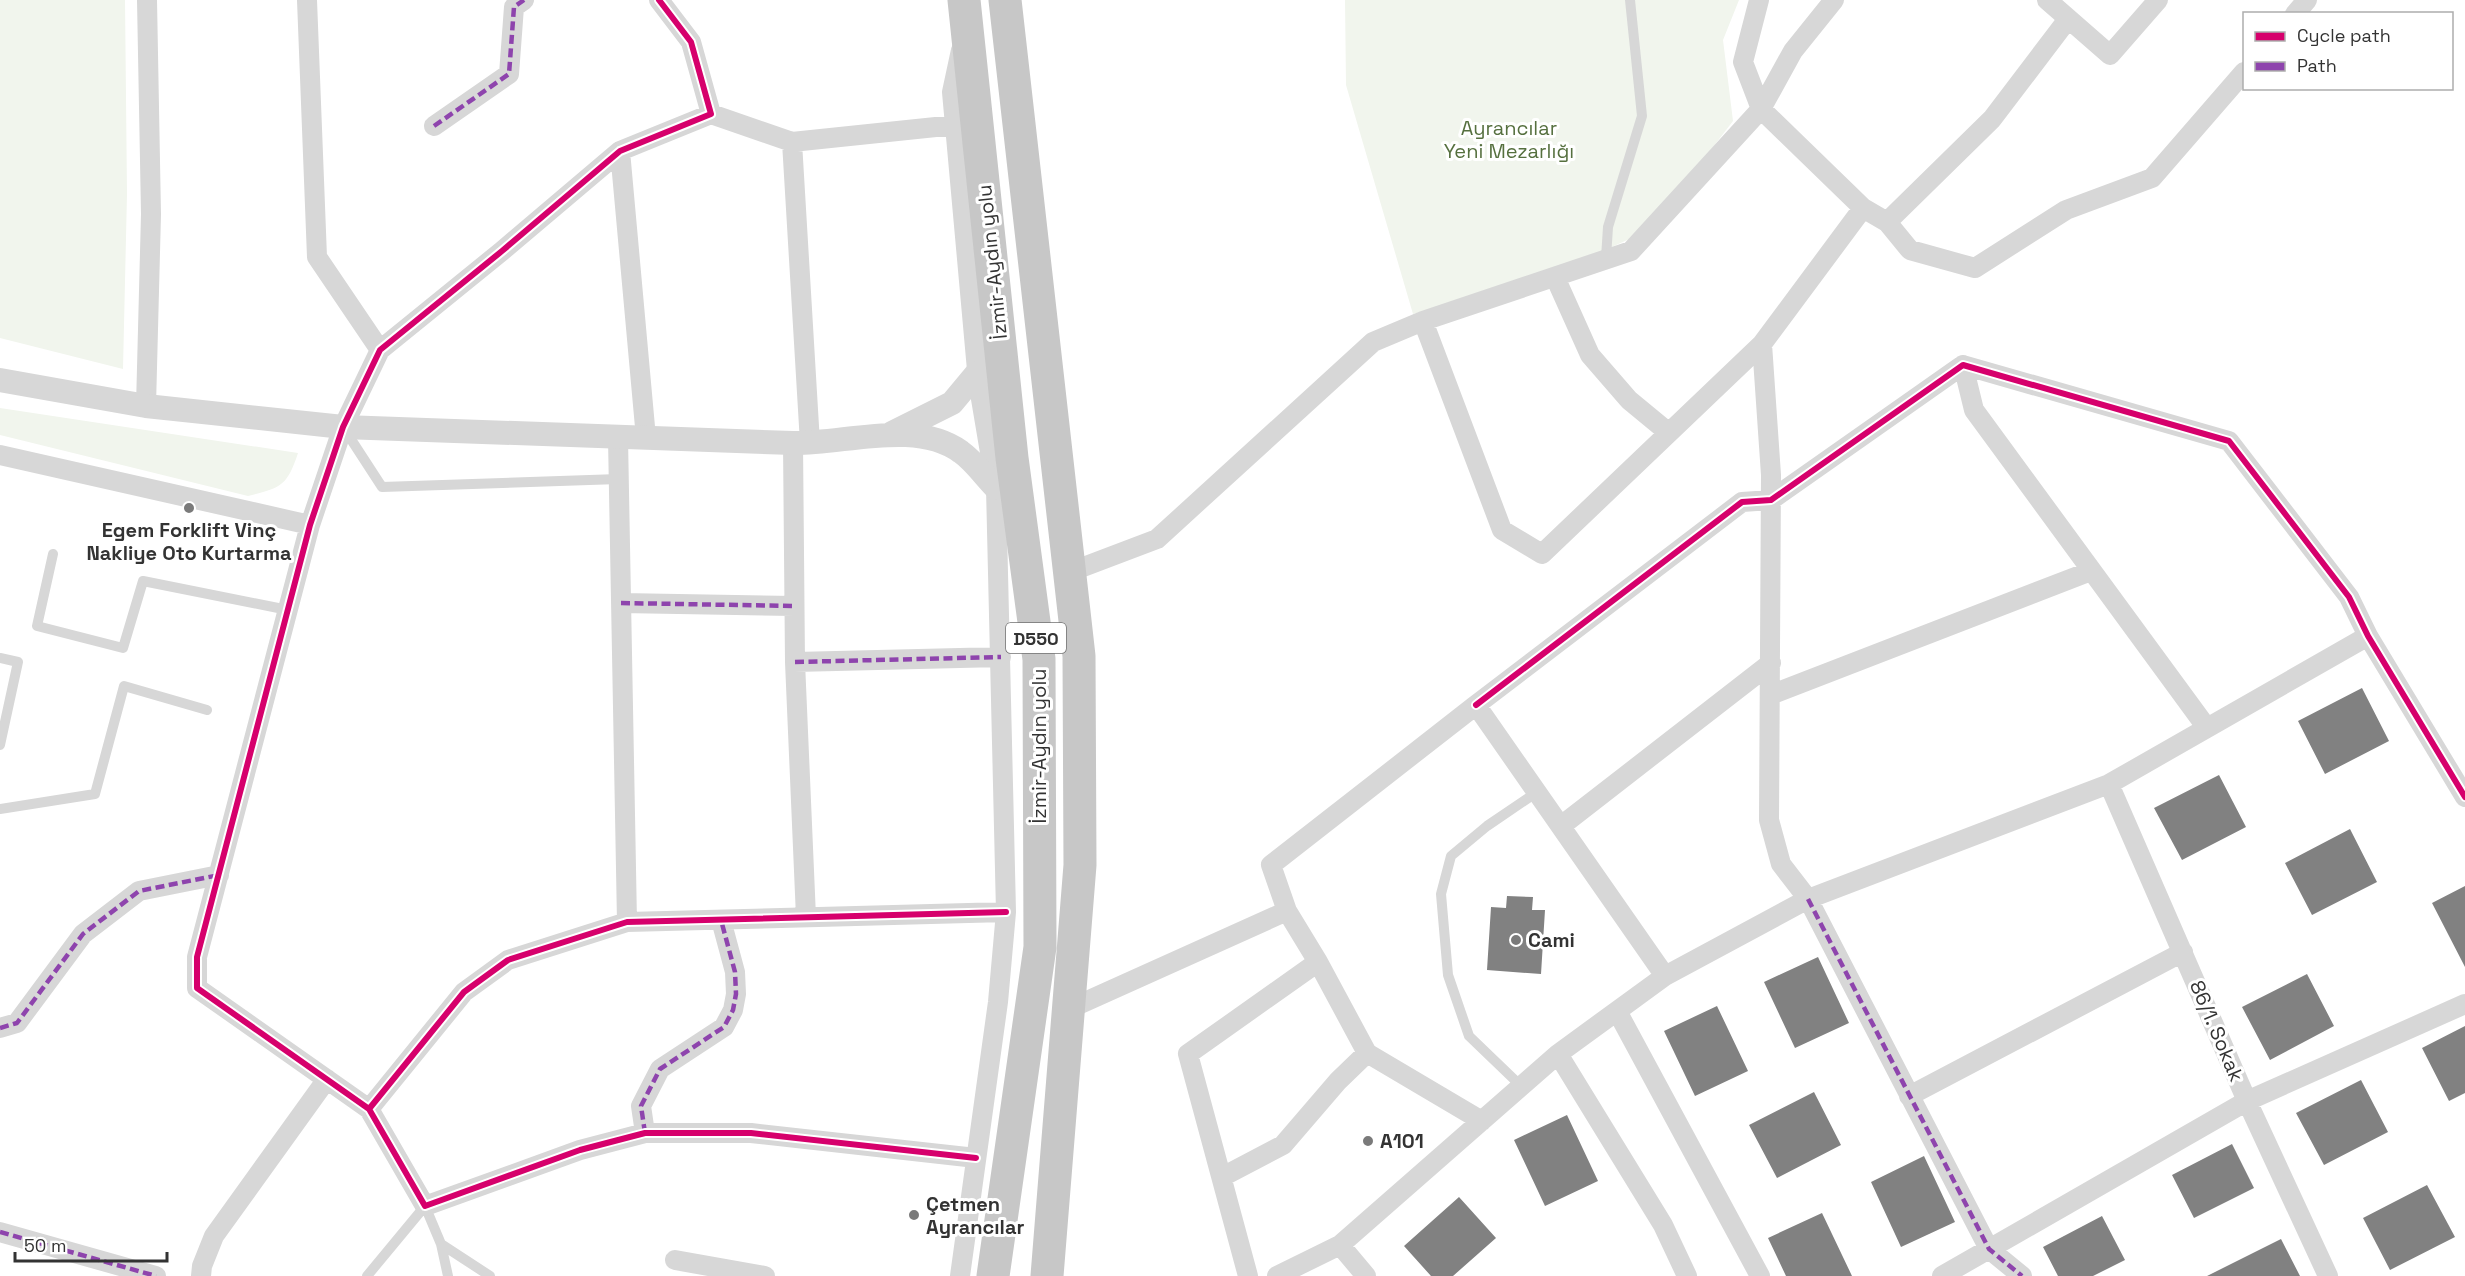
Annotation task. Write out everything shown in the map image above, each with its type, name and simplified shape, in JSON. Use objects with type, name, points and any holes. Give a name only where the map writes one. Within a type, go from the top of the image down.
[{"type":"highway","name":"İzmir-Aydın yolu","points":[[1005,0],[1079,656],[1080,865],[1047,1276]]},
{"type":"highway","name":"İzmir-Aydın yolu","points":[[966,12],[1012,458],[1039,659],[1040,947],[993,1276]]},
{"type":"highway","points":[[1012,458],[996,488],[1022,528]]},
{"type":"street","points":[[146,406],[151,214],[147,0]]},
{"type":"street","points":[[307,0],[317,257],[380,350]]},
{"type":"street","points":[[435,126],[509,74],[514,7],[524,0]]},
{"type":"street","points":[[659,0],[691,42],[711,114]]},
{"type":"street","points":[[1759,0],[1743,62],[1761,109],[1863,208],[1887,222],[1910,250],[1976,268],[2066,210],[2152,178],[2243,73]]},
{"type":"street","points":[[1070,572],[1157,539],[1373,342],[1423,321],[1631,250],[1761,109],[1793,51],[1834,0]]},
{"type":"street","points":[[2047,0],[2110,55],[2158,0]]},
{"type":"street","points":[[2297,12],[2307,0]]},
{"type":"street","points":[[960,1276],[998,1002],[1006,912],[996,488],[977,373],[952,92],[966,12]]},
{"type":"street","points":[[1887,222],[1992,119],[2068,18]]},
{"type":"street","points":[[955,126],[792,142],[711,114],[620,150],[502,251],[380,350],[343,427],[310,525],[197,957],[197,988],[369,1109],[425,1206],[580,1150],[645,1133],[751,1133],[976,1158]]},
{"type":"street","points":[[792,142],[802,443],[794,606],[795,662],[806,917]]},
{"type":"street","points":[[620,150],[646,438]]},
{"type":"street","points":[[1423,321],[1502,530],[1542,554],[1762,344],[1863,208]]},
{"type":"street","points":[[1555,277],[1590,355],[1629,400],[1669,433]]},
{"type":"street","points":[[1762,344],[1771,500],[1769,820],[1780,864],[1808,899],[1989,1250],[2022,1276]]},
{"type":"street","points":[[1482,1120],[1367,1053],[1318,962],[1287,911],[1271,866],[1476,705],[1742,502],[1771,500],[1963,365]]},
{"type":"street","points":[[1963,365],[1974,410],[2207,728]]},
{"type":"street","points":[[1963,365],[2229,441],[2349,597],[2368,636],[2465,797]]},
{"type":"street","points":[[892,433],[952,403],[977,373]]},
{"type":"street","points":[[0,380],[146,406],[343,427],[802,443],[892,433],[938,440],[961,452],[996,488]]},
{"type":"street","points":[[618,438],[627,922]]},
{"type":"street","points":[[0,455],[310,525]]},
{"type":"street","points":[[1770,694],[2091,571]]},
{"type":"street","points":[[621,603],[794,606]]},
{"type":"street","points":[[1277,1276],[1340,1245],[1558,1054],[1665,976],[1808,899],[2109,784],[2368,636]]},
{"type":"street","points":[[795,662],[1001,657]]},
{"type":"street","points":[[1561,826],[1771,663]]},
{"type":"street","points":[[1476,705],[1665,976]]},
{"type":"street","name":"86/1. Sokak","points":[[2109,784],[2247,1101],[2328,1276]]},
{"type":"street","points":[[0,1028],[17,1023],[83,934],[139,891],[219,874]]},
{"type":"street","points":[[1069,1009],[1287,911]]},
{"type":"street","points":[[369,1109],[464,992],[508,960],[627,922],[1006,912]]},
{"type":"street","points":[[645,1133],[641,1106],[660,1070],[724,1027],[733,1010],[736,994],[735,972],[721,920]]},
{"type":"street","points":[[1910,1096],[2182,952]]},
{"type":"street","points":[[1248,1276],[1188,1054],[1318,962]]},
{"type":"street","points":[[1942,1276],[2247,1101],[2465,1004]]},
{"type":"street","points":[[1617,1011],[1760,1276]]},
{"type":"street","points":[[1222,1177],[1283,1145],[1338,1081],[1367,1053]]},
{"type":"street","points":[[1558,1054],[1664,1224],[1687,1276]]},
{"type":"street","points":[[201,1276],[202,1266],[214,1236],[327,1079]]},
{"type":"street","points":[[0,1232],[156,1276]]},
{"type":"street","points":[[1340,1245],[1366,1276]]},
{"type":"street","points":[[675,1260],[765,1276]]},
{"type":"lane","points":[[1606,258],[1608,227],[1642,116],[1630,0]]},
{"type":"lane","points":[[343,427],[382,486],[619,479]]},
{"type":"lane","points":[[53,554],[36,626],[123,648],[143,581],[288,610]]},
{"type":"lane","points":[[0,658],[18,662],[0,745]]},
{"type":"lane","points":[[0,809],[95,794],[124,686],[207,710]]},
{"type":"lane","points":[[1521,1086],[1470,1036],[1448,975],[1441,894],[1451,856],[1487,826],[1537,792]]},
{"type":"lane","points":[[367,1276],[425,1206],[441,1244],[447,1276]]},
{"type":"lane","points":[[441,1244],[490,1276]]},
{"type":"green space","points":[[0,0],[125,0],[127,194],[123,369],[0,338]]},
{"type":"green space","name":"Ayrancılar Yeni Mezarlığı","points":[[1345,0],[1739,0],[1723,40],[1733,121],[1661,215],[1636,236],[1559,271],[1413,314],[1346,85]]},
{"type":"green space","points":[[0,408],[298,453],[290,473],[281,484],[268,491],[248,496],[0,435]]},
{"type":"building","points":[[2362,688],[2389,741],[2325,774],[2298,721]]},
{"type":"building","points":[[2219,775],[2246,827],[2182,860],[2154,808]]},
{"type":"building","points":[[2350,829],[2377,882],[2312,915],[2285,863]]},
{"type":"building","points":[[2465,886],[2465,967],[2432,903]]},
{"type":"building","name":"Cami","points":[[1507,896],[1533,897],[1532,910],[1545,910],[1541,974],[1487,970],[1491,907],[1506,908]]},
{"type":"building","points":[[1818,957],[1849,1023],[1795,1048],[1764,982]]},
{"type":"building","points":[[2307,974],[2334,1026],[2270,1060],[2242,1007]]},
{"type":"building","points":[[1717,1006],[1748,1071],[1695,1096],[1664,1031]]},
{"type":"building","points":[[2465,1026],[2465,1093],[2449,1101],[2422,1048]]},
{"type":"building","points":[[2361,1080],[2388,1132],[2324,1165],[2296,1113]]},
{"type":"building","points":[[1814,1092],[1841,1145],[1777,1178],[1749,1125]]},
{"type":"building","points":[[1567,1115],[1598,1181],[1545,1206],[1514,1140]]},
{"type":"building","points":[[2232,1144],[2254,1188],[2194,1218],[2172,1175]]},
{"type":"building","points":[[1924,1156],[1955,1222],[1901,1247],[1871,1182]]},
{"type":"building","points":[[2427,1185],[2455,1237],[2390,1270],[2363,1218]]},
{"type":"building","points":[[1459,1197],[1496,1238],[1453,1276],[1431,1276],[1404,1246]]},
{"type":"building","points":[[1822,1213],[1852,1276],[1786,1276],[1768,1238]]},
{"type":"building","points":[[2102,1216],[2125,1260],[2093,1276],[2058,1276],[2043,1247]]},
{"type":"building","points":[[2281,1239],[2300,1276],[2207,1276]]},
{"type":"marked path","points":[[434,126],[509,74],[514,7],[524,0]]},
{"type":"marked path","points":[[621,603],[794,606]]},
{"type":"marked path","points":[[795,662],[1001,657]]},
{"type":"marked path","points":[[0,1028],[17,1023],[83,934],[139,891],[219,875]]},
{"type":"marked path","points":[[1808,899],[1989,1249],[2022,1276]]},
{"type":"marked path","points":[[645,1133],[641,1106],[660,1069],[724,1027],[733,1010],[736,994],[735,972],[721,920]]},
{"type":"marked path","points":[[0,1232],[156,1276]]},
{"type":"cycle path","points":[[369,1109],[197,988],[197,957],[310,525],[343,427],[380,350],[620,151],[711,114],[691,42],[659,0]]},
{"type":"cycle path","points":[[1476,705],[1742,502],[1771,500],[1963,365],[2229,441],[2349,597],[2368,636],[2465,797]]},
{"type":"cycle path","points":[[976,1158],[751,1133],[645,1133],[580,1150],[425,1206],[369,1109],[464,992],[508,960],[627,922],[1006,912]]},
{"type":"place","name":"Egem Forklift Vinç Nakliye Oto Kurtarma","points":[[189,508]]},
{"type":"place","name":"Cami","points":[[1516,940]]},
{"type":"place","name":"A101","points":[[1368,1141]]},
{"type":"place","name":"Çetmen Ayrancılar","points":[[914,1215]]}]
